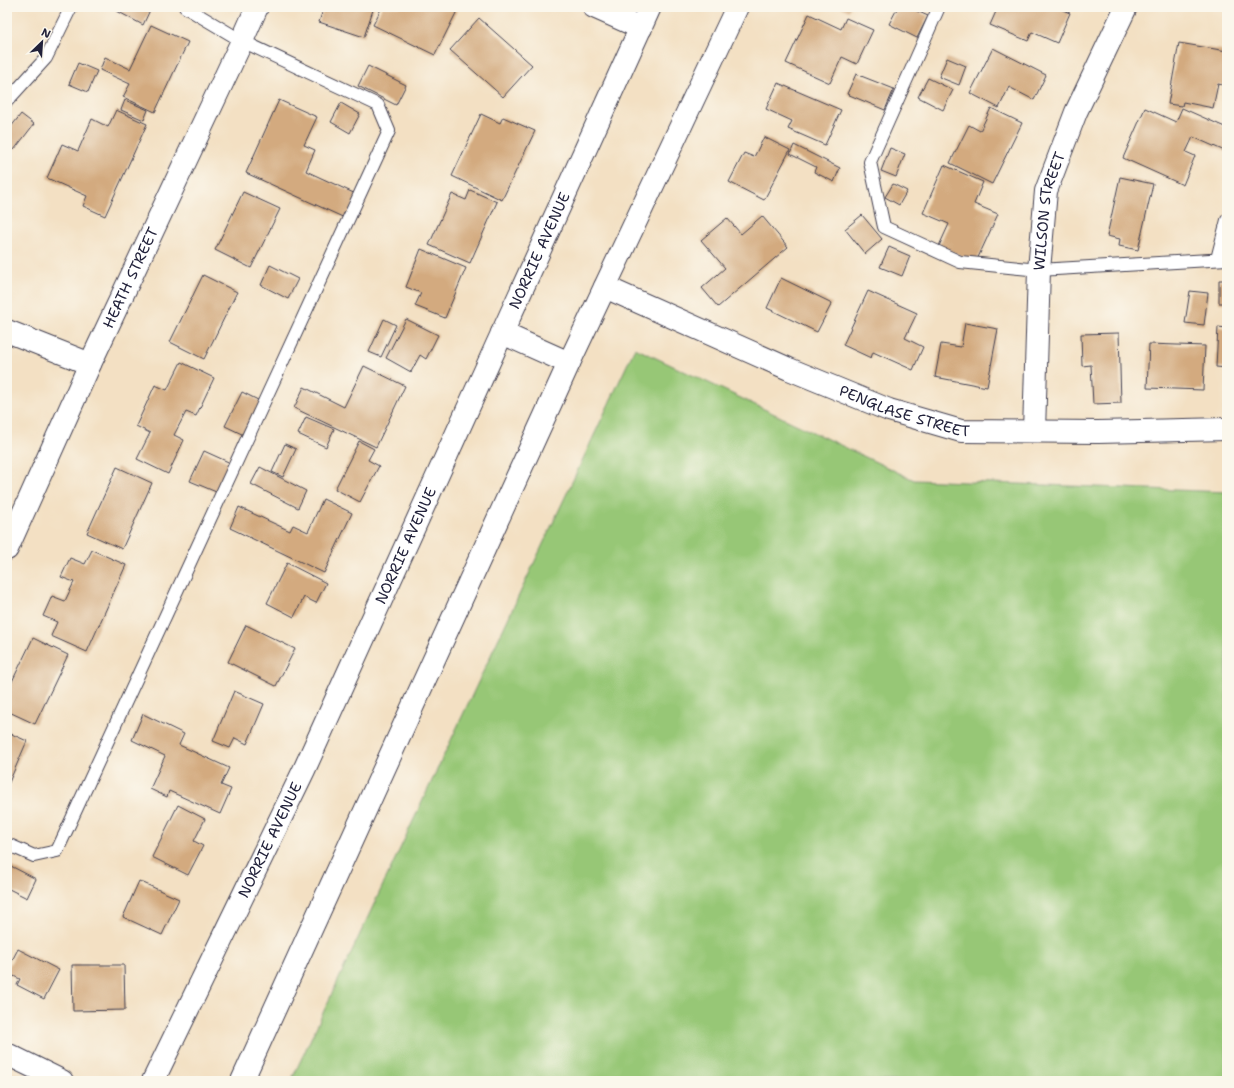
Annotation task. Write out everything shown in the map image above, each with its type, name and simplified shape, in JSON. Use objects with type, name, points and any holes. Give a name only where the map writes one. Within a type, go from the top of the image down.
[{"type":"main road","name":"HEATH STREET","points":[[7,549],[90,364],[257,7]]},
{"type":"main road","points":[[594,7],[641,28]]},
{"type":"main road","name":"NORRIE AVENUE","points":[[153,1081],[304,770],[650,7]]},
{"type":"main road","points":[[242,1081],[569,363],[737,7]]},
{"type":"main road","name":"WILSON STREET","points":[[1034,431],[1038,270],[1046,191],[1076,112],[1126,7]]},
{"type":"main road","name":"PENGLASE STREET","points":[[605,287],[782,366],[889,410],[961,431],[1098,432],[1227,429]]},
{"type":"main road","points":[[7,332],[90,364]]},
{"type":"main road","points":[[502,333],[569,363]]},
{"type":"main road","points":[[7,1054],[62,1081]]},
{"type":"lane","points":[[7,101],[46,58],[71,7]]},
{"type":"lane","points":[[7,844],[34,856],[57,852],[389,131],[378,105],[242,41],[185,7]]},
{"type":"lane","points":[[939,7],[870,162],[884,227],[960,262],[1038,270],[1222,259],[1227,220]]},
{"type":"green space","points":[[635,348],[914,480],[1227,492],[1227,1081],[291,1081]]},
{"type":"building","points":[[119,7],[151,8],[143,25],[117,11]]},
{"type":"building","points":[[324,7],[374,7],[364,37],[319,22]]},
{"type":"building","points":[[382,7],[459,7],[435,55],[373,25]]},
{"type":"building","points":[[841,7],[851,7],[849,11]]},
{"type":"building","points":[[898,7],[908,7],[928,16],[917,38],[889,24]]},
{"type":"building","points":[[998,7],[1055,7],[1070,13],[1057,43],[1032,32],[1028,41],[990,25]]},
{"type":"building","points":[[809,14],[841,29],[846,18],[873,30],[857,64],[842,57],[830,83],[786,63]]},
{"type":"building","points":[[479,18],[532,65],[503,97],[450,50]]},
{"type":"building","points":[[151,25],[188,42],[155,112],[123,97],[130,84],[100,70],[105,57],[130,69]]},
{"type":"building","points":[[1179,43],[1227,51],[1227,86],[1218,84],[1213,108],[1183,102],[1182,106],[1168,104]]},
{"type":"building","points":[[993,48],[1046,75],[1034,100],[1009,87],[999,108],[970,93]]},
{"type":"building","points":[[947,58],[966,66],[959,85],[939,77]]},
{"type":"building","points":[[78,63],[97,71],[88,92],[69,84]]},
{"type":"building","points":[[368,66],[406,85],[396,105],[358,86]]},
{"type":"building","points":[[856,74],[894,89],[885,110],[847,94]]},
{"type":"building","points":[[928,78],[953,90],[943,110],[918,97]]},
{"type":"building","points":[[778,83],[841,110],[825,145],[788,129],[792,121],[766,109]]},
{"type":"building","points":[[125,100],[148,110],[144,120],[121,110]]},
{"type":"building","points":[[279,100],[317,117],[304,145],[315,150],[306,171],[358,195],[347,219],[246,173]]},
{"type":"building","points":[[341,103],[360,114],[350,133],[331,122]]},
{"type":"building","points":[[991,108],[1022,123],[992,184],[950,163],[969,125],[980,131]]},
{"type":"building","points":[[1145,108],[1176,122],[1182,108],[1227,128],[1227,152],[1193,137],[1186,152],[1195,156],[1183,185],[1123,158]]},
{"type":"building","points":[[116,110],[147,124],[105,216],[83,206],[87,196],[47,178],[62,144],[78,151],[92,119],[108,127]]},
{"type":"building","points":[[21,114],[34,124],[14,150],[7,145],[7,132]]},
{"type":"building","points":[[481,114],[500,123],[503,117],[535,131],[502,200],[452,176]]},
{"type":"building","points":[[764,137],[790,150],[764,200],[729,182],[744,153],[754,157]]},
{"type":"building","points":[[794,145],[840,168],[834,182],[814,172],[816,167],[790,154]]},
{"type":"building","points":[[890,148],[905,154],[896,177],[881,171]]},
{"type":"building","points":[[944,165],[983,182],[974,204],[998,214],[976,262],[939,246],[949,224],[923,213]]},
{"type":"building","points":[[1120,177],[1153,184],[1138,250],[1119,246],[1120,239],[1107,236]]},
{"type":"building","points":[[893,184],[907,191],[899,205],[885,197]]},
{"type":"building","points":[[470,190],[497,202],[470,263],[429,245],[452,194],[466,200]]},
{"type":"building","points":[[243,192],[280,209],[251,268],[215,250]]},
{"type":"building","points":[[862,215],[882,239],[865,254],[845,229]]},
{"type":"building","points":[[762,216],[788,247],[718,307],[702,288],[725,268],[701,240],[727,218],[741,234]]},
{"type":"building","points":[[889,247],[910,256],[902,276],[880,267]]},
{"type":"building","points":[[421,249],[466,268],[445,318],[415,306],[421,293],[406,287]]},
{"type":"building","points":[[270,265],[298,279],[288,299],[261,285]]},
{"type":"building","points":[[203,275],[237,292],[204,359],[170,342]]},
{"type":"building","points":[[781,278],[832,303],[817,332],[767,308]]},
{"type":"building","points":[[1219,280],[1227,280],[1227,303],[1219,303]]},
{"type":"building","points":[[868,291],[917,313],[905,338],[923,347],[913,370],[873,352],[871,358],[843,345]]},
{"type":"building","points":[[1190,291],[1208,293],[1204,325],[1185,323]]},
{"type":"building","points":[[384,319],[396,325],[381,357],[369,352]]},
{"type":"building","points":[[406,319],[438,335],[426,359],[420,355],[411,372],[386,358]]},
{"type":"building","points":[[965,323],[998,329],[987,387],[935,377],[941,344],[961,347]]},
{"type":"building","points":[[1218,327],[1227,328],[1227,368],[1216,367]]},
{"type":"building","points":[[1119,333],[1121,403],[1093,404],[1091,365],[1082,366],[1081,334]]},
{"type":"building","points":[[1149,344],[1205,346],[1203,390],[1147,388]]},
{"type":"building","points":[[181,362],[214,378],[196,416],[186,412],[174,435],[184,440],[168,474],[137,459],[150,433],[136,426],[155,385],[167,390]]},
{"type":"building","points":[[364,366],[405,386],[376,447],[294,408],[304,387],[344,407]]},
{"type":"building","points":[[242,392],[262,402],[246,436],[225,426]]},
{"type":"building","points":[[306,417],[334,429],[326,447],[298,434]]},
{"type":"building","points":[[359,441],[374,449],[368,460],[379,466],[360,502],[335,489]]},
{"type":"building","points":[[285,444],[296,449],[283,477],[272,472]]},
{"type":"building","points":[[204,451],[235,465],[221,494],[190,481]]},
{"type":"building","points":[[117,467],[152,483],[122,549],[87,533]]},
{"type":"building","points":[[260,467],[306,491],[298,508],[251,484]]},
{"type":"building","points":[[323,499],[352,513],[324,573],[230,528],[239,507],[290,531],[293,525],[308,532]]},
{"type":"building","points":[[92,550],[126,565],[87,652],[51,636],[57,622],[43,616],[52,596],[65,601],[74,582],[61,577],[70,558],[85,564]]},
{"type":"building","points":[[287,563],[326,583],[316,603],[304,597],[294,617],[267,603]]},
{"type":"building","points":[[246,625],[295,649],[276,686],[228,662]]},
{"type":"building","points":[[33,638],[68,655],[35,724],[7,711],[7,692]]},
{"type":"building","points":[[234,691],[264,704],[247,744],[235,738],[230,748],[213,741]]},
{"type":"building","points":[[143,714],[184,734],[179,745],[229,768],[221,785],[231,789],[220,814],[169,791],[167,797],[150,789],[165,756],[132,740]]},
{"type":"building","points":[[7,732],[27,741],[7,787]]},
{"type":"building","points":[[178,805],[205,819],[194,841],[203,846],[188,875],[152,857]]},
{"type":"building","points":[[7,864],[36,879],[27,898],[7,888]]},
{"type":"building","points":[[139,881],[179,899],[162,935],[123,917]]},
{"type":"building","points":[[18,949],[59,970],[44,999],[17,985],[20,979],[7,973],[7,970]]},
{"type":"building","points":[[72,965],[124,965],[125,1010],[73,1011]]}]
